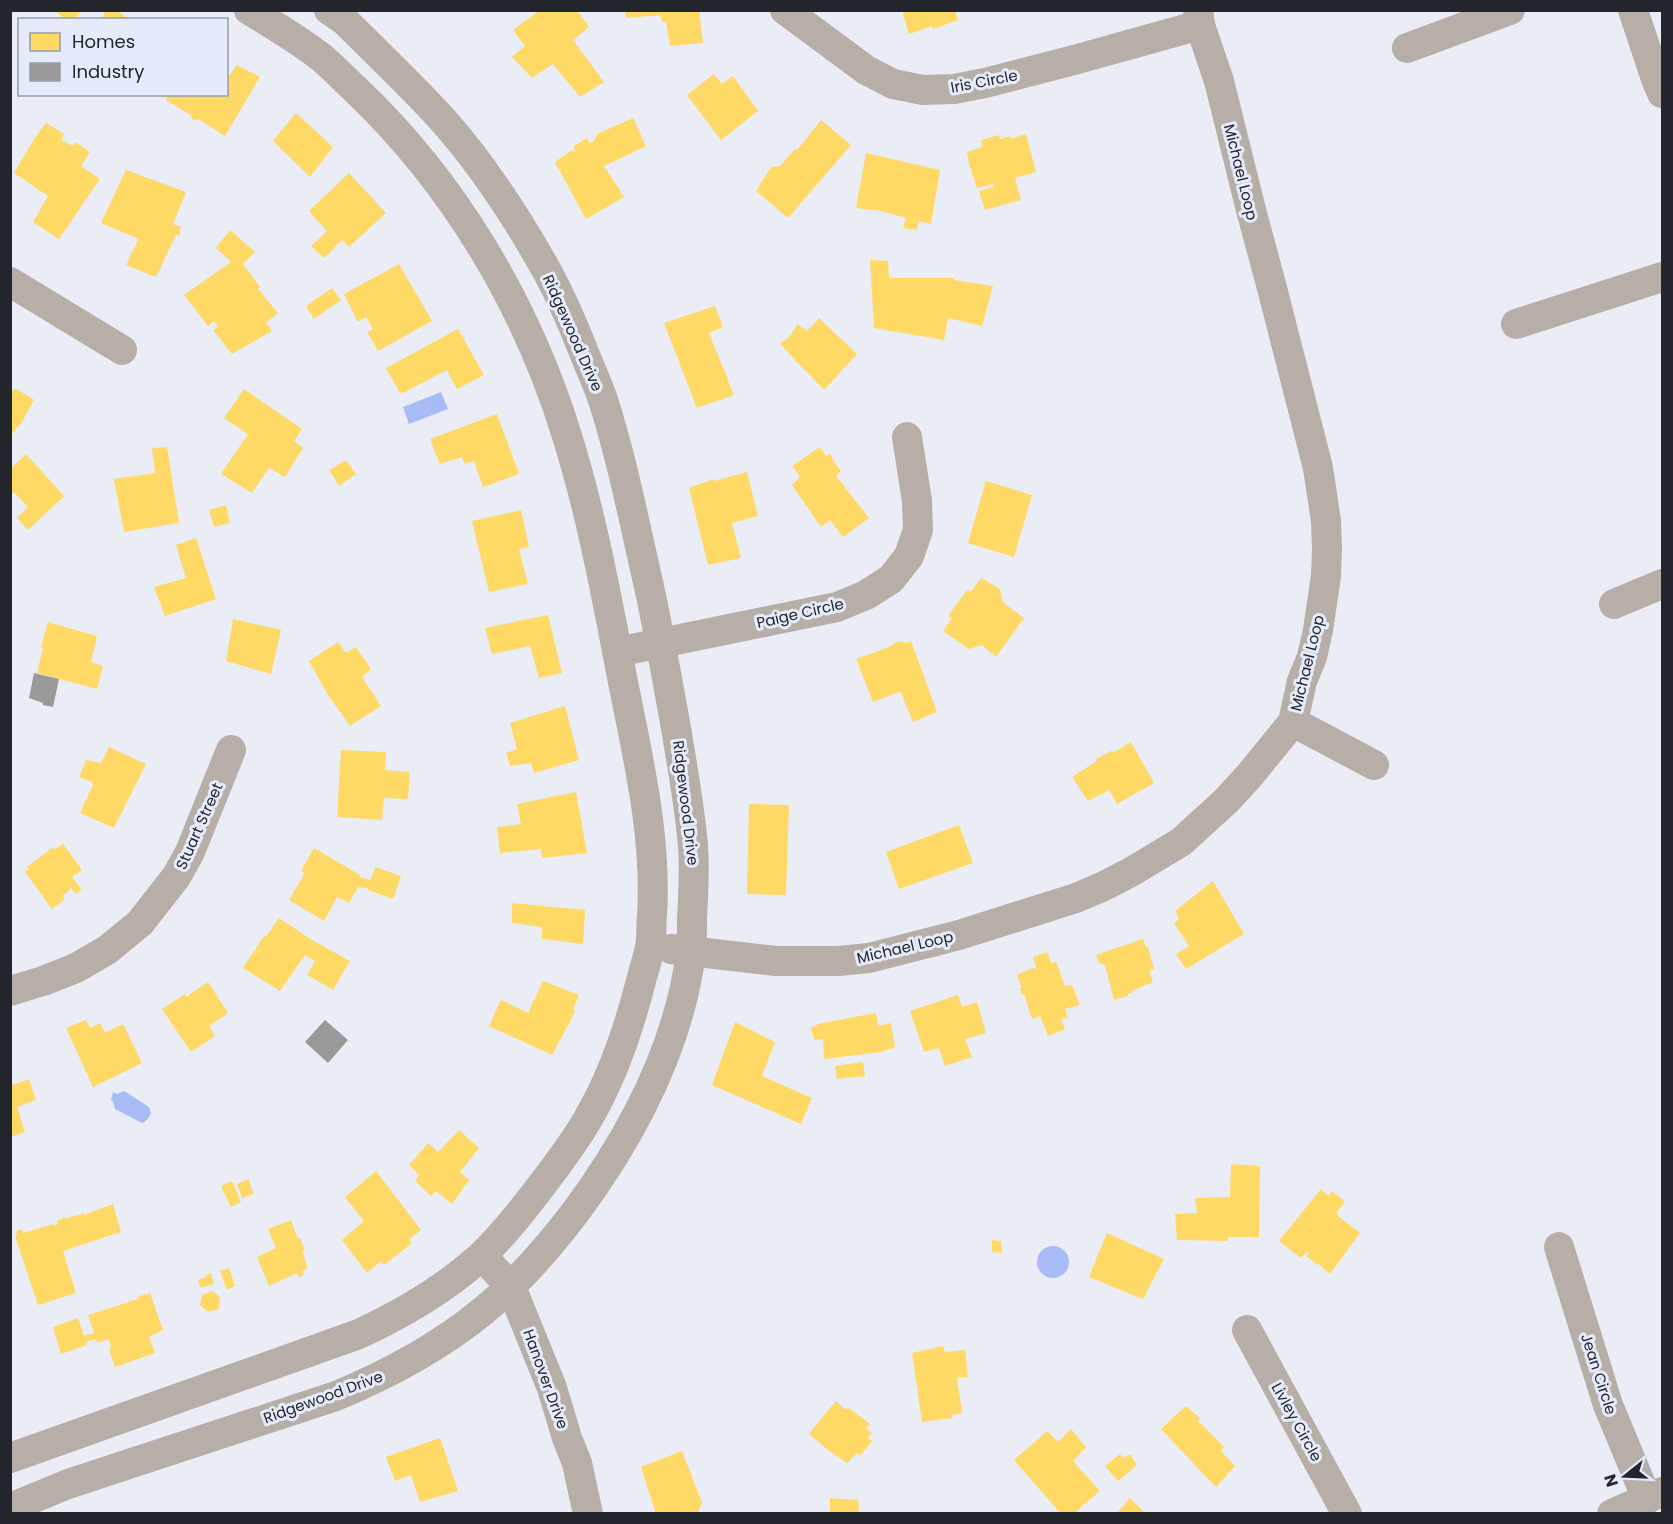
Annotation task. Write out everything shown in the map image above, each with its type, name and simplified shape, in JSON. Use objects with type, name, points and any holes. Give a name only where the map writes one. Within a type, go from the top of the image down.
[{"type":"street","points":[[10,1458],[358,1334],[394,1317],[437,1291],[482,1256],[530,1202],[560,1162],[590,1115],[615,1063],[630,1022],[650,946],[653,877],[648,824],[617,652],[581,485],[567,434],[529,335],[491,261],[442,186],[415,152],[378,111],[323,59],[249,10]]},
{"type":"street","name":"Iris Circle","points":[[784,10],[866,70],[893,84],[923,90],[954,89],[985,83],[1074,60],[1199,18]]},
{"type":"street","points":[[1407,48],[1510,10]]},
{"type":"street","points":[[1633,10],[1662,93]]},
{"type":"street","points":[[323,59],[342,14]]},
{"type":"street","name":"Ridgewood Drive","points":[[22,1510],[68,1484],[364,1385],[444,1341],[485,1311],[511,1287],[556,1238],[623,1141],[650,1090],[672,1038],[691,951],[693,848],[683,768],[662,643],[617,449],[602,398],[572,323],[549,274],[507,205],[476,160],[441,118],[342,14]]},
{"type":"street","name":"Michael Loop","points":[[650,946],[776,961],[838,961],[869,958],[959,935],[1076,898],[1131,872],[1181,842],[1226,801],[1293,722],[1302,681],[1312,657],[1318,630],[1326,576],[1326,521],[1318,468],[1219,81],[1199,18]]},
{"type":"street","points":[[1516,324],[1662,277]]},
{"type":"street","points":[[10,282],[122,350]]},
{"type":"street","name":"Paige Circle","points":[[617,652],[837,607],[866,595],[891,579],[909,556],[918,530],[907,437]]},
{"type":"street","points":[[1614,604],[1662,584]]},
{"type":"street","points":[[1293,722],[1374,765]]},
{"type":"street","name":"Stuart Street","points":[[10,991],[76,968],[107,950],[140,922],[176,877],[190,852],[231,750]]},
{"type":"street","name":"Jean Circle","points":[[1559,1247],[1608,1405],[1655,1495]]},
{"type":"street","name":"Hanover Drive","points":[[482,1256],[511,1287],[552,1388],[577,1462],[588,1514]]},
{"type":"street","name":"Livley Circle","points":[[1246,1330],[1347,1514]]},
{"type":"street","points":[[10,1464],[22,1510]]},
{"type":"street","points":[[1612,1514],[1655,1495]]},
{"type":"water","points":[[441,392],[448,409],[409,424],[403,407]]},
{"type":"water","points":[[124,1091],[149,1107],[151,1113],[144,1122],[115,1109],[111,1100],[113,1092],[117,1094]]},
{"type":"water","points":[[1053,1246],[1064,1251],[1069,1262],[1064,1273],[1053,1278],[1042,1273],[1037,1262],[1042,1251]]},
{"type":"building: Homes","points":[[54,10],[81,10],[76,18],[64,18]]},
{"type":"building: Homes","points":[[106,10],[116,10],[127,18],[102,18]]},
{"type":"building: Homes","points":[[540,10],[577,10],[589,27],[573,40],[604,82],[580,97],[553,64],[532,78],[512,57],[525,46],[513,30]]},
{"type":"building: Homes","points":[[625,10],[699,10],[703,43],[670,46],[666,22],[662,22],[660,15],[626,18]]},
{"type":"building: Homes","points":[[902,10],[955,10],[958,20],[909,34]]},
{"type":"building: Homes","points":[[237,65],[260,77],[225,136],[198,119],[196,121],[191,118],[192,116],[166,100],[168,96],[228,96],[228,77]]},
{"type":"building: Homes","points":[[714,74],[722,84],[733,76],[758,111],[721,140],[687,95]]},
{"type":"building: Homes","points":[[296,113],[333,147],[310,177],[273,141]]},
{"type":"building: Homes","points":[[633,118],[646,146],[604,166],[624,197],[586,219],[555,162],[572,150],[574,152],[573,147],[587,138],[590,143],[593,142],[597,134]]},
{"type":"building: Homes","points":[[821,120],[851,145],[788,218],[756,191],[771,167],[780,166],[795,149],[798,149]]},
{"type":"building: Homes","points":[[46,123],[64,134],[61,140],[73,146],[75,142],[90,152],[81,166],[100,179],[59,239],[33,222],[48,196],[14,173]]},
{"type":"building: Homes","points":[[1026,134],[1036,172],[1015,178],[1021,200],[985,210],[979,191],[994,187],[993,184],[977,188],[967,152],[982,147],[981,140],[999,135],[1000,139],[1010,136],[1011,139]]},
{"type":"building: Homes","points":[[866,153],[940,170],[931,224],[919,221],[917,230],[903,228],[906,218],[881,211],[856,208]]},
{"type":"building: Homes","points":[[126,170],[186,192],[173,224],[181,227],[179,236],[176,235],[156,277],[126,265],[137,238],[101,223]]},
{"type":"building: Homes","points":[[349,173],[386,213],[349,247],[342,240],[324,258],[311,246],[327,231],[309,211]]},
{"type":"building: Homes","points":[[230,230],[255,252],[243,264],[260,287],[258,289],[278,313],[266,322],[272,331],[232,354],[213,330],[218,327],[214,321],[208,326],[184,295],[231,262],[216,248]]},
{"type":"building: Homes","points":[[870,260],[888,261],[889,278],[954,278],[954,280],[993,286],[982,326],[948,318],[944,340],[874,328]]},
{"type":"building: Homes","points":[[399,264],[432,321],[378,351],[367,332],[373,329],[366,317],[358,322],[344,294]]},
{"type":"building: Homes","points":[[332,288],[341,300],[314,319],[306,306]]},
{"type":"building: Homes","points":[[715,306],[723,327],[709,333],[734,395],[697,408],[664,323]]},
{"type":"building: Homes","points":[[819,318],[857,354],[824,390],[780,344],[789,337],[798,324],[807,331]]},
{"type":"building: Homes","points":[[458,329],[484,375],[457,389],[447,370],[400,393],[386,368]]},
{"type":"building: Homes","points":[[15,388],[34,400],[22,422],[10,436],[10,394]]},
{"type":"building: Homes","points":[[244,389],[302,429],[294,441],[303,448],[285,477],[269,468],[252,493],[221,474],[248,434],[224,418]]},
{"type":"building: Homes","points":[[497,414],[519,474],[483,487],[474,461],[465,464],[462,457],[440,464],[430,439]]},
{"type":"building: Homes","points":[[167,447],[179,523],[124,532],[114,479],[155,473],[152,448]]},
{"type":"building: Homes","points":[[820,447],[826,456],[830,454],[841,471],[836,476],[869,518],[843,537],[830,520],[821,527],[792,485],[800,477],[792,466]]},
{"type":"building: Homes","points":[[26,454],[64,496],[28,530],[17,518],[28,507],[14,492],[10,495],[10,469]]},
{"type":"building: Homes","points":[[346,460],[356,474],[339,486],[329,470]]},
{"type":"building: Homes","points":[[747,472],[758,516],[732,523],[741,558],[708,565],[689,488],[714,479],[715,481]]},
{"type":"building: Homes","points":[[986,481],[1032,495],[1014,557],[968,543]]},
{"type":"building: Homes","points":[[226,505],[230,523],[214,527],[209,510]]},
{"type":"building: Homes","points":[[521,510],[529,547],[519,549],[528,584],[489,592],[472,521]]},
{"type":"building: Homes","points":[[196,538],[216,599],[165,616],[154,587],[186,578],[176,545]]},
{"type":"building: Homes","points":[[981,578],[1000,589],[1003,602],[1024,618],[996,657],[982,645],[969,649],[943,631],[952,618],[948,616],[967,590],[971,592]]},
{"type":"building: Homes","points":[[548,615],[562,673],[539,678],[530,646],[492,654],[485,628]]},
{"type":"building: Homes","points":[[233,619],[281,630],[271,674],[226,661]]},
{"type":"building: Homes","points":[[48,622],[97,636],[91,662],[103,666],[97,689],[37,673]]},
{"type":"building: Homes","points":[[898,641],[907,643],[911,641],[937,712],[913,722],[899,692],[873,702],[856,659],[889,647]]},
{"type":"building: Homes","points":[[338,642],[346,653],[356,647],[371,669],[362,677],[381,706],[350,726],[328,695],[309,661]]},
{"type":"building: Homes","points":[[565,706],[579,760],[534,773],[531,763],[510,766],[506,753],[517,749],[510,723]]},
{"type":"building: Homes","points":[[1131,742],[1154,783],[1117,804],[1109,790],[1088,801],[1072,777],[1097,761],[1096,759]]},
{"type":"building: Homes","points":[[109,747],[146,764],[114,828],[80,813],[93,785],[92,782],[79,777],[86,760],[101,763]]},
{"type":"building: Homes","points":[[341,750],[386,752],[385,770],[410,772],[408,799],[384,798],[382,820],[337,817]]},
{"type":"building: Homes","points":[[576,792],[587,853],[542,858],[541,849],[500,853],[497,827],[521,824],[517,804]]},
{"type":"building: Homes","points":[[749,804],[789,805],[786,895],[747,894]]},
{"type":"building: Homes","points":[[959,825],[973,863],[899,889],[886,852]]},
{"type":"building: Homes","points":[[63,844],[82,870],[72,877],[82,890],[76,894],[71,888],[63,895],[64,900],[52,909],[25,872],[29,869],[27,867],[52,848],[55,849]]},
{"type":"building: Homes","points":[[314,848],[360,877],[370,880],[376,867],[401,876],[393,899],[368,890],[368,888],[358,887],[349,903],[337,897],[324,921],[289,900],[305,873],[301,871]]},
{"type":"building: Homes","points":[[1213,881],[1244,934],[1186,969],[1176,954],[1189,946],[1174,923],[1179,919],[1175,911]]},
{"type":"building: Homes","points":[[512,903],[585,910],[583,944],[542,939],[542,927],[512,923]]},
{"type":"building: Homes","points":[[279,918],[350,961],[333,990],[307,975],[315,961],[305,955],[280,991],[243,968]]},
{"type":"building: Homes","points":[[1143,939],[1148,947],[1154,969],[1149,971],[1153,982],[1132,991],[1128,996],[1114,1000],[1105,965],[1099,963],[1096,955]]},
{"type":"building: Homes","points":[[1047,952],[1051,963],[1056,962],[1065,986],[1072,985],[1080,1005],[1065,1009],[1068,1018],[1061,1019],[1065,1029],[1048,1036],[1040,1016],[1032,1019],[1017,975],[1032,968],[1037,969],[1033,957]]},
{"type":"building: Homes","points":[[543,981],[579,995],[572,1018],[552,1055],[489,1026],[501,1000],[528,1013]]},
{"type":"building: Homes","points":[[208,982],[228,1013],[209,1026],[215,1036],[191,1052],[162,1009]]},
{"type":"building: Homes","points":[[958,995],[962,1007],[977,1002],[986,1033],[965,1039],[972,1057],[945,1066],[939,1048],[924,1052],[910,1011]]},
{"type":"building: Homes","points":[[876,1013],[878,1026],[891,1023],[895,1047],[881,1052],[824,1059],[823,1039],[814,1040],[811,1027]]},
{"type":"building: Homes","points":[[86,1020],[90,1028],[100,1023],[105,1033],[123,1024],[142,1063],[93,1087],[66,1028]]},
{"type":"building: Homes","points":[[735,1022],[775,1042],[762,1076],[812,1098],[801,1124],[712,1085]]},
{"type":"building: Homes","points":[[863,1062],[865,1076],[837,1079],[835,1066]]},
{"type":"building: Homes","points":[[29,1079],[36,1100],[17,1107],[25,1132],[10,1137],[10,1086]]},
{"type":"building: Homes","points":[[459,1130],[479,1148],[460,1172],[469,1180],[452,1204],[436,1191],[431,1196],[415,1181],[419,1175],[409,1165],[428,1143],[438,1152]]},
{"type":"building: Homes","points":[[1231,1164],[1260,1166],[1259,1237],[1228,1237],[1228,1241],[1177,1240],[1175,1214],[1197,1213],[1195,1198],[1230,1197]]},
{"type":"building: Homes","points":[[376,1171],[421,1230],[409,1239],[412,1243],[384,1265],[381,1261],[367,1273],[342,1240],[364,1221],[345,1197]]},
{"type":"building: Homes","points":[[248,1179],[254,1194],[242,1198],[237,1184]]},
{"type":"building: Homes","points":[[232,1181],[241,1202],[231,1207],[221,1186]]},
{"type":"building: Homes","points":[[1321,1189],[1328,1196],[1332,1191],[1345,1202],[1337,1212],[1338,1216],[1360,1233],[1330,1274],[1306,1256],[1308,1251],[1301,1258],[1279,1241]]},
{"type":"building: Homes","points":[[113,1204],[121,1232],[63,1251],[76,1293],[38,1305],[15,1236],[16,1231],[22,1229],[23,1233],[53,1224],[53,1226],[65,1217],[65,1219],[84,1213],[84,1215]]},
{"type":"building: Homes","points":[[291,1220],[305,1250],[302,1251],[308,1268],[302,1271],[304,1275],[299,1277],[297,1273],[269,1286],[257,1257],[276,1248],[268,1229]]},
{"type":"building: Homes","points":[[1107,1233],[1164,1259],[1143,1299],[1089,1277]]},
{"type":"building: Homes","points":[[992,1240],[1001,1241],[1002,1253],[992,1252]]},
{"type":"building: Homes","points":[[229,1268],[235,1286],[227,1290],[220,1271]]},
{"type":"building: Homes","points":[[211,1273],[214,1284],[201,1288],[198,1280]]},
{"type":"building: Homes","points":[[212,1291],[220,1297],[219,1309],[208,1312],[200,1305],[202,1295]]},
{"type":"building: Homes","points":[[150,1293],[163,1330],[149,1337],[155,1353],[115,1367],[109,1349],[111,1348],[109,1339],[97,1343],[96,1339],[86,1342],[87,1345],[61,1354],[53,1327],[78,1318],[84,1336],[94,1333],[88,1315]]},
{"type":"building: Homes","points":[[943,1346],[945,1352],[965,1350],[968,1377],[957,1378],[962,1413],[952,1415],[953,1418],[922,1422],[912,1353]]},
{"type":"building: Homes","points":[[836,1401],[870,1424],[866,1429],[872,1433],[868,1438],[872,1441],[860,1456],[857,1453],[847,1463],[809,1434]]},
{"type":"building: Homes","points":[[1186,1406],[1200,1418],[1198,1421],[1224,1447],[1221,1451],[1235,1466],[1216,1487],[1161,1429]]},
{"type":"building: Homes","points":[[1071,1429],[1086,1447],[1073,1461],[1100,1491],[1073,1514],[1061,1514],[1014,1460],[1047,1431],[1058,1442]]},
{"type":"building: Homes","points":[[440,1438],[458,1491],[420,1502],[411,1475],[395,1481],[386,1457]]},
{"type":"building: Homes","points":[[682,1451],[702,1503],[697,1514],[656,1514],[641,1467]]},
{"type":"building: Homes","points":[[1120,1454],[1124,1458],[1130,1454],[1137,1465],[1118,1481],[1105,1466]]},
{"type":"building: Homes","points":[[830,1498],[858,1500],[859,1514],[830,1514]]},
{"type":"building: Homes","points":[[1130,1498],[1146,1514],[1116,1514]]},
{"type":"building: Industry","points":[[34,673],[59,679],[53,707],[29,698]]},
{"type":"building: Industry","points":[[325,1020],[348,1040],[328,1063],[305,1042]]}]
